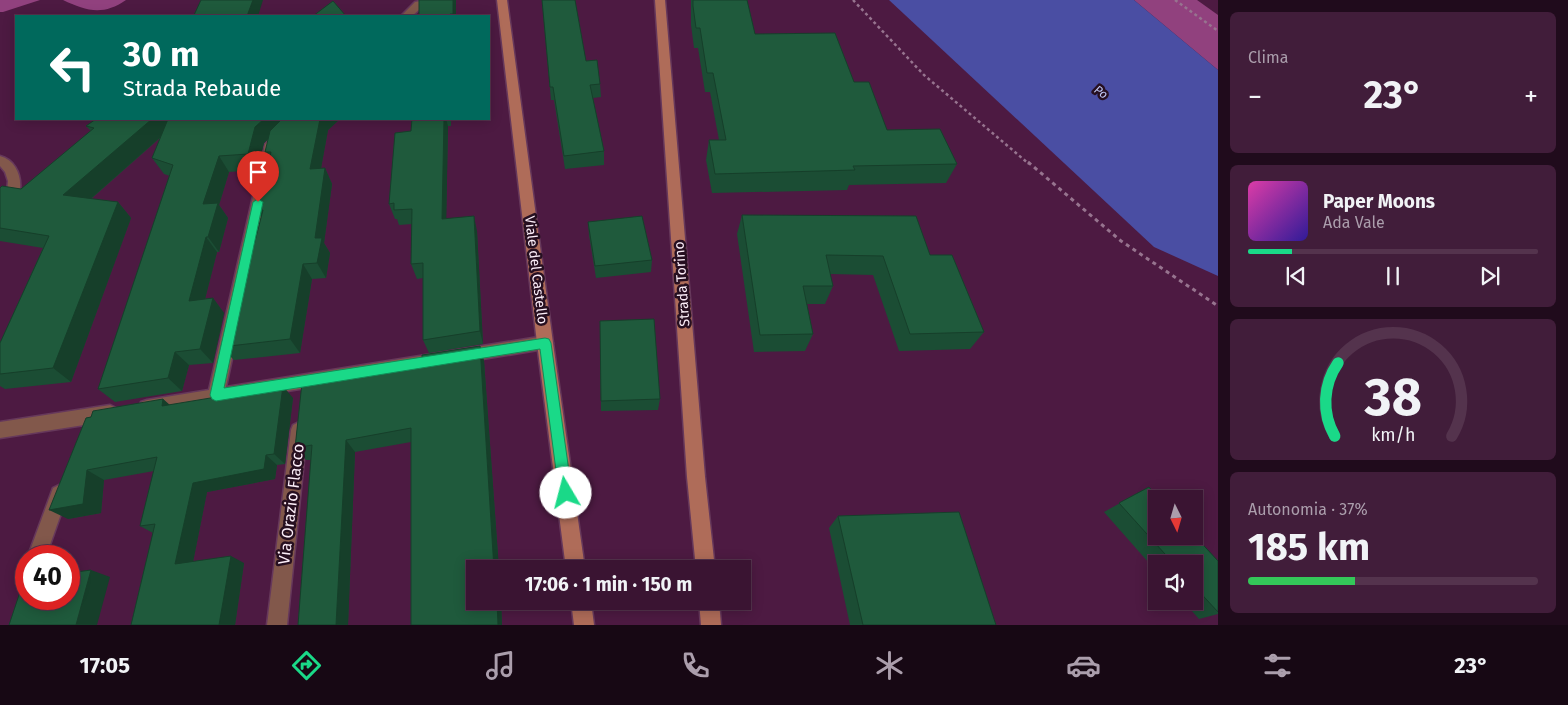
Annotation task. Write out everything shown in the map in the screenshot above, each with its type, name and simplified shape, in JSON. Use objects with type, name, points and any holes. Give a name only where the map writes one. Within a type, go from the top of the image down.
[{"type":"street","points":[[407,15],[419,4],[448,0]]},
{"type":"street","name":"Viale del Castello","points":[[502,0],[545,343],[575,560]]},
{"type":"street","name":"Strada Torino","points":[[660,0],[696,477],[705,560]]},
{"type":"street","points":[[216,395],[271,144],[297,120]]},
{"type":"street","points":[[0,160],[8,163],[16,181],[11,198],[0,210]]},
{"type":"street","points":[[1,430],[545,343]]},
{"type":"street","name":"Via Orazio Flacco","points":[[277,625],[305,382]]},
{"type":"street","points":[[80,436],[87,417]]},
{"type":"street","points":[[41,545],[64,482]]},
{"type":"street","points":[[582,610],[584,625]]},
{"type":"street","points":[[710,610],[712,625]]},
{"type":"path","points":[[854,0],[924,76],[1122,241],[1218,306]]},
{"type":"path","points":[[1175,0],[1218,31]]},
{"type":"shaded area","points":[[0,0],[40,0],[0,12]]},
{"type":"shaded area","points":[[63,0],[126,0],[110,8],[94,10],[79,7]]},
{"type":"shaded area","points":[[1134,0],[1197,0],[1218,15],[1218,70]]},
{"type":"water","name":"Po","points":[[889,0],[1134,0],[1218,70],[1218,276],[1154,247]]},
{"type":"building","points":[[201,0],[253,0],[247,15],[194,15]]},
{"type":"building","points":[[419,0],[453,0],[453,14],[419,15]]},
{"type":"building","points":[[542,0],[575,0],[586,61],[597,60],[600,84],[590,85],[604,151],[564,156],[553,87],[550,87]]},
{"type":"building","points":[[693,0],[747,0],[755,34],[835,33],[854,82],[869,82],[887,130],[940,129],[957,164],[853,166],[855,170],[715,174],[709,140],[726,140],[713,73],[707,73],[700,28],[696,28]]},
{"type":"building","points":[[333,1],[345,15],[314,15]]},
{"type":"building","points":[[95,120],[151,120],[63,195],[118,202],[53,368],[0,374],[0,343],[49,236],[0,228],[0,188],[2,186],[21,189],[94,128],[86,126]]},
{"type":"building","points":[[168,120],[263,120],[255,127],[248,154],[219,156],[203,204],[218,203],[208,237],[206,237],[189,301],[213,298],[200,349],[175,352],[168,378],[98,389],[173,165],[152,158]]},
{"type":"building","points":[[281,120],[320,120],[310,169],[325,168],[315,238],[322,238],[317,263],[303,264],[290,339],[221,347],[233,296],[241,295],[263,210],[257,211],[271,152],[265,152],[270,131]]},
{"type":"building","points":[[412,120],[444,120],[442,219],[474,216],[480,331],[423,340],[423,263],[411,264],[412,209],[394,210],[394,203],[389,204],[395,133],[411,131]]},
{"type":"building","points":[[742,215],[916,216],[930,255],[952,255],[984,332],[910,334],[883,256],[826,255],[833,286],[803,286],[813,334],[760,335]]},
{"type":"building","points":[[642,216],[652,260],[595,266],[588,222]]},
{"type":"building","points":[[654,319],[660,399],[601,401],[600,321]]},
{"type":"building","points":[[480,346],[493,560],[466,560],[466,610],[497,610],[498,625],[411,625],[411,428],[346,440],[336,625],[298,625],[312,445],[295,448],[302,383],[422,364],[422,355]]},
{"type":"building","points":[[283,386],[274,454],[266,455],[264,469],[193,483],[175,564],[231,556],[219,625],[131,625],[155,524],[140,526],[157,457],[87,470],[83,504],[49,510],[86,418],[91,417],[93,411],[163,399],[162,406]]},
{"type":"building","points":[[1149,487],[1152,490],[1148,490],[1148,535],[1119,503]]},
{"type":"building","points":[[959,512],[996,625],[863,625],[838,516]]},
{"type":"building","points":[[1157,545],[1203,545],[1218,561],[1218,612],[1203,596],[1203,555],[1166,555]]},
{"type":"building","points":[[91,570],[76,625],[9,625],[15,607],[15,610],[80,610],[80,572]]},
{"type":"route","points":[[258,202],[216,395],[545,343],[566,493]]}]
